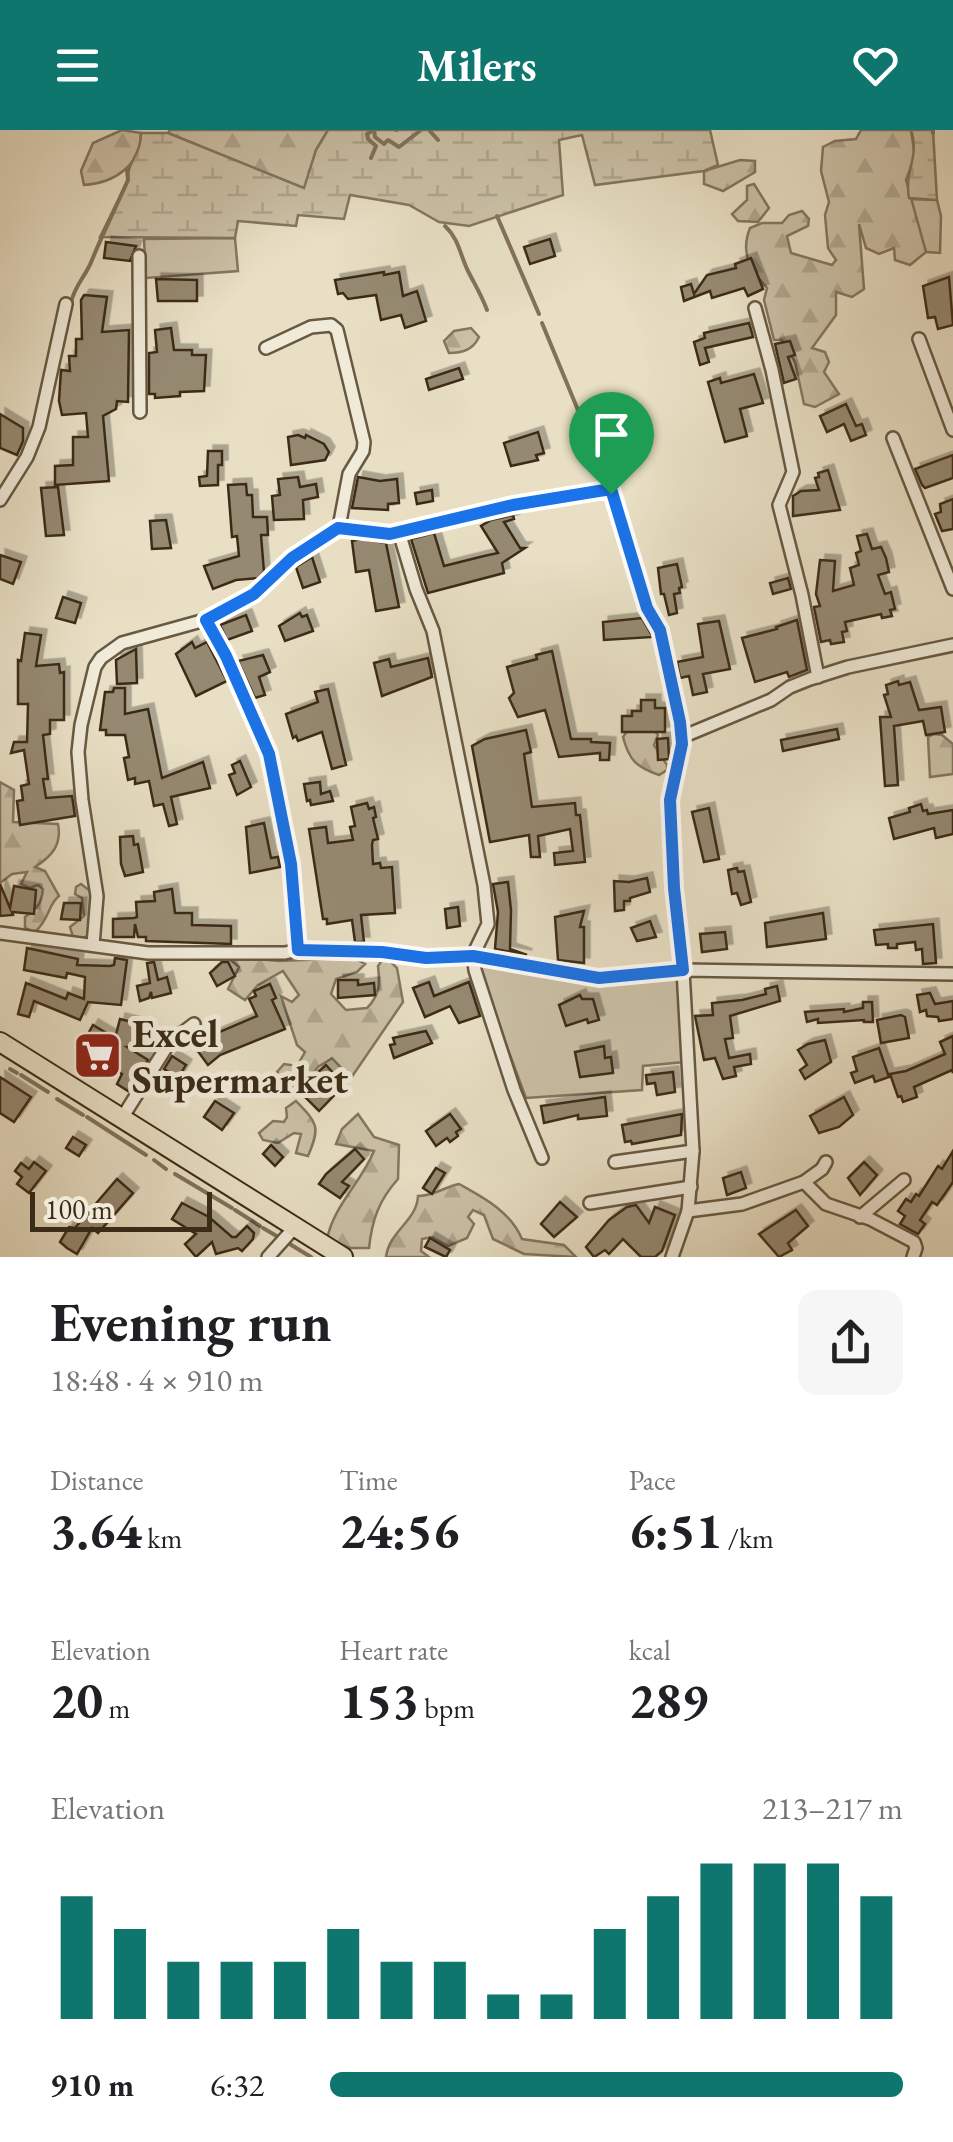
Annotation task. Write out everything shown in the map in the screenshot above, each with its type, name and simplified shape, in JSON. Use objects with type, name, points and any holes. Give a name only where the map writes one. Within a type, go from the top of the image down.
[{"type":"main road","points":[[0,1042],[343,1257]]},
{"type":"street","points":[[138,256],[140,412]]},
{"type":"street","points":[[0,500],[27,457],[39,426],[66,304]]},
{"type":"street","points":[[754,308],[772,370],[793,472],[779,505],[818,677]]},
{"type":"street","points":[[266,348],[311,327],[331,325],[337,330],[364,442],[349,474],[338,528]]},
{"type":"street","points":[[919,339],[953,430]]},
{"type":"street","points":[[893,438],[953,589]]},
{"type":"street","points":[[92,944],[98,896],[78,752],[95,667],[108,650],[206,620],[254,594],[292,558],[338,528],[382,534],[399,532],[513,505],[611,489],[647,608],[660,630],[682,738],[670,800],[693,1151],[688,1211],[672,1257]]},
{"type":"street","points":[[399,532],[416,589],[434,630],[484,885],[488,924],[473,956],[514,1090],[542,1158]]},
{"type":"street","points":[[206,620],[269,754],[294,882],[298,950]]},
{"type":"street","points":[[682,738],[818,677],[953,645]]},
{"type":"street","points":[[0,933],[148,953],[298,950],[382,952],[426,958],[473,956],[599,978],[683,970],[953,974]]},
{"type":"street","points":[[122,1118],[169,1044],[194,1024]]},
{"type":"street","points":[[615,1162],[693,1151]]},
{"type":"street","points":[[688,1211],[742,1204],[804,1182],[826,1162]]},
{"type":"street","points":[[860,1216],[904,1180]]},
{"type":"street","points":[[804,1182],[826,1204],[914,1242],[913,1257]]},
{"type":"street","points":[[590,1203],[690,1187]]},
{"type":"street","points":[[268,1257],[295,1227]]},
{"type":"green space","points":[[122,130],[141,133],[131,163],[106,181],[84,185],[81,171],[93,143]]},
{"type":"green space","points":[[328,130],[316,150],[305,189],[168,133]]},
{"type":"green space","points":[[328,130],[710,130],[718,165],[704,171],[595,185],[582,135],[559,140],[563,195],[469,226],[439,222],[409,205],[350,195],[344,219],[298,215],[296,226],[238,221],[235,238],[100,237],[128,180],[141,133],[168,133],[304,188],[316,150]]},
{"type":"green space","points":[[861,130],[911,130],[915,156],[906,180],[926,252],[910,265],[895,260],[894,248],[879,254],[866,248],[859,224],[864,289],[852,297],[836,292],[836,315],[812,348],[825,352],[829,362],[824,372],[839,394],[815,407],[804,404],[795,362],[782,340],[774,340],[764,300],[767,288],[748,260],[747,237],[750,228],[762,223],[782,223],[789,215],[802,211],[809,219],[808,226],[787,236],[791,253],[832,265],[836,260],[828,248],[825,215],[829,202],[821,171],[823,147],[835,141],[856,139]]},
{"type":"green space","points":[[911,130],[933,130],[937,200],[909,198],[914,148]]},
{"type":"green space","points":[[740,160],[755,161],[755,172],[723,191],[704,184],[704,171]]},
{"type":"green space","points":[[754,184],[769,208],[758,222],[738,221],[732,214],[747,200],[747,186]]},
{"type":"green space","points":[[909,199],[937,200],[941,216],[940,253],[926,252]]},
{"type":"green space","points":[[235,238],[238,271],[146,278],[144,239]]},
{"type":"green space","points":[[471,328],[479,337],[474,345],[449,353],[444,341],[454,331]]},
{"type":"green space","points":[[652,727],[658,735],[654,745],[667,765],[667,770],[659,775],[635,762],[623,737],[628,730]]},
{"type":"green space","points":[[934,734],[953,744],[953,774],[930,777],[928,737]]},
{"type":"green space","points":[[0,782],[14,790],[13,822],[58,824],[54,849],[35,867],[45,871],[59,896],[35,932],[25,928],[25,917],[38,906],[43,889],[21,884],[27,872],[12,874],[0,883]]},
{"type":"green space","points":[[81,884],[94,894],[89,936],[74,940],[70,927],[84,916],[82,898],[75,894]]},
{"type":"green space","points":[[226,956],[279,961],[354,958],[365,964],[357,972],[336,979],[331,994],[346,1010],[367,1008],[371,1003],[378,989],[378,966],[385,956],[397,968],[403,1002],[351,1078],[332,1058],[318,1067],[305,1084],[289,1087],[277,1072],[284,1064],[297,1066],[305,1052],[297,1045],[281,996],[292,1002],[299,995],[283,971],[258,985],[245,1000],[228,989],[239,967]]},
{"type":"green space","points":[[475,961],[600,980],[672,976],[679,981],[684,1062],[643,1066],[642,1090],[526,1098]]},
{"type":"green space","points":[[296,1101],[315,1126],[308,1156],[296,1153],[301,1134],[294,1133],[278,1143],[263,1140],[259,1133],[273,1121],[284,1122],[286,1108]]},
{"type":"green space","points":[[358,1114],[374,1137],[399,1145],[398,1179],[378,1211],[369,1248],[350,1248],[327,1239],[335,1215],[374,1151],[336,1144],[342,1129]]},
{"type":"green space","points":[[459,1184],[503,1213],[522,1239],[564,1245],[576,1257],[524,1254],[493,1239],[484,1215],[473,1210],[468,1217],[474,1224],[467,1238],[448,1246],[432,1237],[422,1239],[421,1251],[429,1257],[386,1257],[392,1240],[413,1212],[418,1196]]},
{"type":"building","points":[[550,239],[555,256],[530,264],[524,247]]},
{"type":"building","points":[[106,242],[136,246],[130,261],[104,258]]},
{"type":"building","points":[[751,258],[763,289],[748,296],[744,288],[712,298],[710,291],[684,301],[681,287],[691,284],[694,294],[707,275],[736,268],[735,264]]},
{"type":"building","points":[[399,272],[403,296],[417,291],[426,321],[405,328],[401,315],[381,320],[376,295],[348,299],[343,293],[338,294],[335,280]]},
{"type":"building","points":[[949,277],[953,325],[938,329],[935,317],[928,318],[923,286]]},
{"type":"building","points":[[156,279],[197,280],[197,301],[158,301]]},
{"type":"building","points":[[84,295],[107,297],[102,332],[129,330],[128,402],[117,401],[116,409],[103,416],[109,481],[55,485],[55,466],[73,465],[73,437],[88,437],[86,413],[62,415],[59,401],[61,370],[70,371],[69,356],[76,356],[76,339],[82,339]]},
{"type":"building","points":[[749,323],[753,337],[705,348],[709,362],[700,365],[694,342],[705,338],[704,333]]},
{"type":"building","points":[[171,328],[174,350],[206,355],[204,391],[155,398],[155,394],[149,394],[149,353],[157,352],[155,330]]},
{"type":"building","points":[[790,341],[795,355],[788,357],[796,379],[784,383],[775,344]]},
{"type":"building","points":[[459,368],[463,379],[429,390],[426,379]]},
{"type":"building","points":[[754,374],[763,403],[740,409],[747,436],[725,442],[708,382],[720,378],[721,383]]},
{"type":"building","points":[[846,404],[856,426],[862,424],[866,435],[851,441],[844,424],[827,432],[820,416]]},
{"type":"building","points":[[0,414],[23,428],[17,455],[0,448]]},
{"type":"building","points":[[538,432],[544,453],[536,455],[538,460],[511,466],[504,443]]},
{"type":"building","points":[[298,435],[324,444],[329,452],[325,460],[291,465],[288,437]]},
{"type":"building","points":[[208,451],[222,451],[218,485],[200,486],[199,477],[207,476]]},
{"type":"building","points":[[953,455],[953,478],[925,488],[915,469]]},
{"type":"building","points":[[828,470],[840,510],[793,516],[793,496],[801,491],[819,490],[815,478]]},
{"type":"building","points":[[298,477],[300,487],[316,484],[318,497],[303,500],[304,519],[274,520],[272,496],[280,495],[278,479]]},
{"type":"building","points":[[358,477],[397,479],[399,503],[388,504],[388,510],[352,508]]},
{"type":"building","points":[[246,484],[247,495],[252,495],[253,517],[267,517],[268,535],[261,535],[264,572],[258,578],[236,580],[213,589],[204,566],[239,556],[237,536],[232,537],[228,485]]},
{"type":"building","points":[[58,487],[64,535],[46,536],[41,488]]},
{"type":"building","points":[[432,490],[433,501],[417,504],[415,493]]},
{"type":"building","points":[[953,499],[953,529],[942,531],[935,514],[941,512],[940,504]]},
{"type":"building","points":[[513,515],[514,519],[504,522],[520,548],[525,548],[502,563],[504,573],[428,593],[411,539],[434,533],[444,566],[498,553],[481,526]]},
{"type":"building","points":[[166,520],[171,548],[152,549],[150,521]]},
{"type":"building","points":[[867,534],[872,549],[881,547],[886,558],[889,572],[878,575],[885,594],[891,592],[895,609],[890,610],[892,616],[882,618],[881,614],[845,622],[844,642],[821,642],[814,607],[820,606],[816,594],[820,560],[835,561],[833,591],[854,585],[850,568],[859,565],[857,536]]},
{"type":"building","points":[[352,541],[386,543],[399,607],[376,611],[369,570],[356,572]]},
{"type":"building","points":[[0,555],[21,562],[13,584],[0,579]]},
{"type":"building","points":[[312,557],[320,582],[303,588],[296,567]]},
{"type":"building","points":[[677,564],[682,587],[680,593],[674,594],[677,613],[669,615],[661,594],[658,568]]},
{"type":"building","points":[[788,578],[791,589],[773,594],[770,583]]},
{"type":"building","points":[[63,597],[81,603],[75,623],[56,618]]},
{"type":"building","points":[[300,613],[302,617],[307,615],[313,631],[285,641],[279,626]]},
{"type":"building","points":[[246,615],[252,631],[227,640],[220,625]]},
{"type":"building","points":[[642,618],[653,637],[604,640],[603,622]]},
{"type":"building","points":[[797,620],[807,670],[755,682],[742,638]]},
{"type":"building","points":[[719,621],[730,669],[703,674],[707,692],[693,695],[689,676],[680,678],[677,662],[703,657],[698,624]]},
{"type":"building","points":[[25,633],[41,635],[36,666],[59,664],[60,673],[64,672],[64,720],[50,720],[50,734],[43,735],[48,779],[43,779],[46,798],[72,796],[75,816],[20,825],[17,801],[23,800],[21,786],[29,784],[24,750],[11,753],[14,742],[27,742],[28,704],[18,704],[18,660],[21,661]]},
{"type":"building","points":[[192,642],[195,648],[207,642],[227,681],[196,696],[176,654]]},
{"type":"building","points":[[136,649],[137,683],[117,684],[116,660]]},
{"type":"building","points":[[552,651],[571,739],[610,743],[609,760],[600,760],[600,753],[559,757],[545,710],[518,717],[509,698],[514,693],[507,667]]},
{"type":"building","points":[[263,655],[270,672],[259,677],[265,695],[255,698],[238,661]]},
{"type":"building","points":[[428,658],[432,677],[382,696],[374,663],[389,659],[391,667]]},
{"type":"building","points":[[898,681],[899,685],[910,682],[919,710],[941,707],[945,732],[926,735],[923,721],[894,726],[898,785],[885,786],[880,717],[891,717],[884,695],[888,694],[886,685]]},
{"type":"building","points":[[114,688],[125,688],[125,714],[148,709],[162,778],[203,762],[210,788],[171,797],[177,824],[169,826],[163,804],[154,806],[149,781],[135,784],[135,778],[128,780],[125,735],[106,735],[106,730],[100,730],[105,692],[113,692]]},
{"type":"building","points":[[328,689],[346,765],[332,769],[322,732],[298,741],[296,736],[293,738],[286,714],[318,702],[315,692]]},
{"type":"building","points":[[641,700],[655,700],[655,708],[665,708],[665,732],[622,732],[622,716],[641,711]]},
{"type":"building","points":[[837,729],[839,739],[783,751],[781,740]]},
{"type":"building","points":[[526,730],[531,752],[524,754],[532,807],[575,803],[585,862],[555,865],[554,853],[573,851],[570,829],[538,836],[540,857],[531,857],[529,835],[490,842],[472,746],[485,739]]},
{"type":"building","points":[[668,738],[669,759],[658,760],[657,739]]},
{"type":"building","points":[[240,761],[251,787],[237,795],[229,775],[235,773],[232,765]]},
{"type":"building","points":[[320,782],[321,794],[330,791],[333,801],[311,805],[304,784]]},
{"type":"building","points":[[367,803],[369,809],[374,807],[376,817],[373,818],[378,839],[372,845],[373,864],[392,867],[395,913],[361,915],[364,942],[355,942],[352,920],[327,924],[327,919],[323,919],[309,829],[326,827],[328,843],[353,840],[351,807]]},
{"type":"building","points":[[921,804],[928,814],[953,810],[953,834],[936,838],[934,828],[894,839],[889,818]]},
{"type":"building","points":[[709,808],[719,859],[704,862],[692,812]]},
{"type":"building","points":[[264,823],[271,858],[278,857],[280,867],[250,873],[246,827]]},
{"type":"building","points":[[133,836],[143,872],[125,876],[120,837]]},
{"type":"building","points":[[737,868],[738,872],[744,871],[751,902],[741,905],[737,893],[732,894],[728,870]]},
{"type":"building","points":[[647,878],[650,892],[624,901],[624,910],[615,911],[614,881]]},
{"type":"building","points":[[508,882],[510,949],[527,955],[495,949],[498,912],[493,884]]},
{"type":"building","points":[[0,884],[10,908],[14,886],[36,890],[34,914],[12,912],[13,915],[0,916]]},
{"type":"building","points":[[172,889],[175,913],[192,913],[192,925],[231,926],[231,944],[146,941],[146,937],[138,937],[135,924],[134,937],[113,937],[113,919],[137,917],[136,902],[155,901],[154,892]]},
{"type":"building","points":[[64,903],[81,903],[80,920],[61,919]]},
{"type":"building","points":[[458,907],[460,926],[447,928],[445,909]]},
{"type":"building","points":[[584,911],[580,927],[584,927],[584,963],[558,960],[555,917]]},
{"type":"building","points":[[823,913],[826,939],[767,947],[765,923]]},
{"type":"building","points":[[650,921],[656,937],[637,941],[631,928]]},
{"type":"building","points":[[933,924],[936,963],[923,964],[922,949],[916,950],[915,942],[897,944],[897,948],[876,945],[874,930]]},
{"type":"building","points":[[725,932],[727,949],[702,952],[700,934]]},
{"type":"building","points":[[27,948],[78,959],[77,965],[110,966],[115,958],[127,960],[121,1005],[88,1002],[80,1020],[34,1001],[29,1017],[18,1014],[26,983],[66,999],[68,993],[84,999],[85,977],[67,973],[66,978],[24,970]]},
{"type":"building","points":[[154,962],[158,980],[167,977],[171,993],[152,998],[151,992],[149,998],[140,1001],[137,986],[150,983],[147,963]]},
{"type":"building","points":[[222,962],[228,962],[235,976],[217,986],[210,973]]},
{"type":"building","points":[[338,980],[358,980],[358,985],[374,983],[375,995],[338,998]]},
{"type":"building","points":[[429,982],[434,996],[469,982],[480,1016],[459,1023],[450,1006],[425,1017],[413,988]]},
{"type":"building","points":[[270,984],[276,998],[272,1000],[285,1029],[220,1055],[208,1065],[197,1050],[217,1033],[257,1016],[249,999],[256,996],[254,991]]},
{"type":"building","points":[[777,986],[780,1001],[730,1016],[733,1038],[725,1039],[729,1058],[750,1054],[751,1064],[734,1067],[736,1076],[723,1079],[715,1058],[704,1060],[695,1016],[713,1015],[712,1003],[766,994],[765,989]]},
{"type":"building","points":[[930,993],[935,1004],[953,1001],[953,1019],[939,1021],[938,1017],[927,1016],[926,1010],[920,1012],[917,995]]},
{"type":"building","points":[[580,995],[582,999],[593,999],[599,1020],[588,1023],[587,1019],[566,1026],[559,1005]]},
{"type":"building","points":[[863,1002],[872,1002],[873,1022],[807,1022],[805,1012],[844,1012],[863,1008]]},
{"type":"building","points":[[905,1017],[909,1038],[881,1043],[877,1020]]},
{"type":"building","points":[[120,1019],[143,1025],[138,1046],[127,1047],[148,1060],[128,1091],[117,1084],[122,1074],[79,1050],[93,1025],[115,1038]]},
{"type":"building","points":[[426,1031],[432,1043],[394,1058],[390,1045],[395,1044],[393,1038]]},
{"type":"building","points":[[953,1036],[953,1073],[952,1070],[914,1087],[917,1097],[903,1102],[890,1074],[945,1054],[940,1042]]},
{"type":"building","points":[[825,1040],[831,1062],[805,1079],[800,1070],[807,1065],[798,1050]]},
{"type":"building","points":[[604,1046],[605,1058],[611,1057],[613,1073],[580,1077],[575,1052]]},
{"type":"building","points":[[879,1048],[889,1077],[875,1082],[873,1076],[855,1083],[851,1073],[857,1071],[853,1057]]},
{"type":"building","points":[[172,1056],[186,1065],[178,1078],[164,1069]]},
{"type":"building","points":[[326,1065],[344,1085],[319,1111],[306,1098],[324,1079],[318,1072]]},
{"type":"building","points":[[673,1072],[675,1092],[657,1095],[655,1083],[647,1084],[646,1075]]},
{"type":"building","points":[[0,1077],[31,1097],[14,1122],[0,1113]]},
{"type":"building","points":[[605,1097],[607,1116],[578,1119],[578,1115],[544,1123],[541,1106]]},
{"type":"building","points":[[844,1097],[853,1115],[839,1127],[819,1133],[810,1116]]},
{"type":"building","points":[[215,1101],[234,1113],[222,1130],[204,1117]]},
{"type":"building","points":[[450,1114],[461,1129],[456,1132],[458,1136],[436,1146],[426,1131]]},
{"type":"building","points":[[682,1114],[681,1135],[625,1142],[622,1125]]},
{"type":"building","points":[[73,1137],[86,1145],[79,1156],[66,1148]]},
{"type":"building","points":[[271,1145],[283,1157],[275,1166],[263,1154]]},
{"type":"building","points":[[355,1149],[364,1159],[342,1182],[349,1186],[340,1198],[319,1184]]},
{"type":"building","points":[[953,1151],[953,1182],[937,1205],[932,1202],[920,1220],[925,1224],[918,1234],[900,1224],[905,1216],[898,1211],[906,1199],[911,1202],[916,1194],[919,1196]]},
{"type":"building","points":[[34,1162],[46,1171],[29,1193],[17,1184],[22,1177],[15,1171],[21,1163],[29,1169]]},
{"type":"building","points":[[864,1162],[877,1175],[860,1195],[848,1178]]},
{"type":"building","points":[[436,1168],[445,1173],[432,1194],[423,1188]]},
{"type":"building","points":[[741,1172],[746,1188],[727,1195],[723,1178]]},
{"type":"building","points":[[117,1179],[133,1193],[98,1233],[92,1228],[77,1254],[67,1248],[60,1242],[69,1227],[75,1228]]},
{"type":"building","points":[[560,1202],[577,1217],[554,1237],[541,1224]]},
{"type":"building","points":[[182,1203],[209,1217],[232,1237],[247,1226],[254,1233],[253,1239],[242,1251],[238,1248],[216,1254],[212,1242],[196,1257],[185,1244],[196,1234],[172,1219]]},
{"type":"building","points":[[636,1205],[649,1223],[655,1207],[675,1215],[662,1251],[655,1257],[641,1257],[623,1239],[609,1254],[605,1250],[594,1257],[586,1247],[609,1220]]},
{"type":"building","points":[[796,1210],[808,1226],[788,1243],[792,1250],[779,1257],[759,1234]]},
{"type":"building","points":[[430,1238],[450,1250],[446,1257],[425,1247]]},
{"type":"waterway","points":[[371,158],[376,146],[367,134],[373,130]]},
{"type":"waterway","points":[[374,130],[375,137],[384,144],[388,140],[399,147],[421,130]]},
{"type":"waterway","points":[[429,130],[438,140]]},
{"type":"waterway","points":[[71,303],[128,180],[127,169]]},
{"type":"waterway","points":[[497,216],[539,314]]},
{"type":"waterway","points":[[445,226],[487,310]]},
{"type":"waterway","points":[[542,323],[580,415]]},
{"type":"waterway","points":[[58,362],[67,327]]},
{"type":"waterway","points":[[10,1069],[17,1073]]},
{"type":"waterway","points":[[21,1075],[48,1092]]},
{"type":"waterway","points":[[57,1099],[83,1115]]},
{"type":"waterway","points":[[87,1117],[146,1155]]},
{"type":"waterway","points":[[154,1160],[166,1169]]},
{"type":"waterway","points":[[175,1174],[232,1208]]},
{"type":"waterway","points":[[235,1210],[260,1226]]},
{"type":"waterway","points":[[263,1228],[280,1238]]},
{"type":"waterway","points":[[288,1243],[311,1257]]},
{"type":"place","name":"Excel Supermarket","points":[[97,1056]]},
{"type":"route","points":[[611,489],[611,494],[647,608],[660,630],[680,722],[682,744],[670,800],[683,970],[599,978],[473,956],[426,958],[382,952],[298,950],[291,864],[269,754],[206,620],[254,594],[292,558],[338,528],[390,534],[513,505],[611,489]]}]
